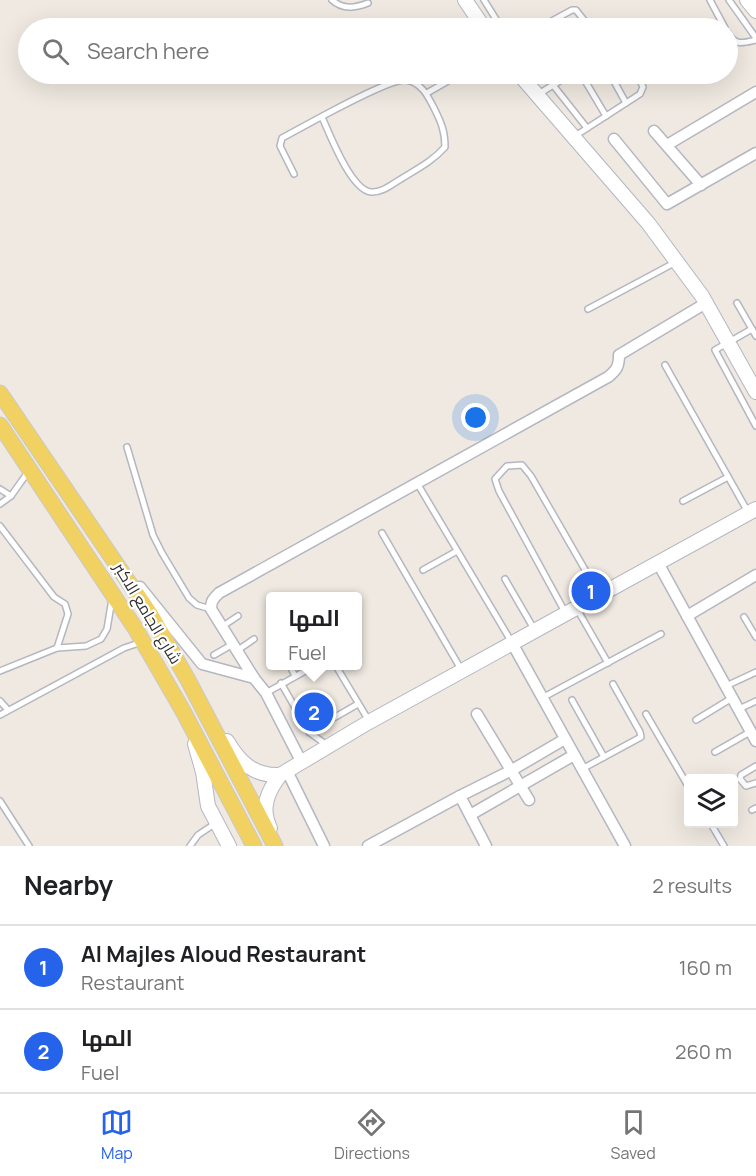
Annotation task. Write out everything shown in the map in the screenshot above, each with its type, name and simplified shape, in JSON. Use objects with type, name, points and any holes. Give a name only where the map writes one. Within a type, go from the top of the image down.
[{"type":"main road","name":"شارع الجامع الاكبر","points":[[0,393],[151,615],[277,846]]},
{"type":"main road","name":"شارع الجامع الاكبر","points":[[0,425],[143,642],[183,711],[254,846]]},
{"type":"street","points":[[465,0],[477,18]]},
{"type":"street","points":[[747,0],[756,11]]},
{"type":"street","points":[[529,84],[648,223],[706,303],[756,392]]},
{"type":"street","points":[[667,145],[756,92]]},
{"type":"street","points":[[654,131],[701,185]]},
{"type":"street","points":[[614,139],[667,204],[756,153]]},
{"type":"street","points":[[302,763],[266,693],[254,678],[212,609],[211,603],[219,593],[608,377],[619,364],[619,355],[706,303]]},
{"type":"street","points":[[193,691],[207,706],[236,756],[250,768],[267,775],[284,773],[369,722],[752,511]]},
{"type":"street","points":[[113,556],[202,664],[254,678]]},
{"type":"street","points":[[658,563],[753,736]]},
{"type":"street","points":[[687,616],[756,574]]},
{"type":"street","points":[[512,644],[626,846]]},
{"type":"street","points":[[183,711],[199,756],[208,806],[230,846]]},
{"type":"street","points":[[477,714],[529,800]]},
{"type":"street","points":[[368,846],[566,739]]},
{"type":"street","points":[[470,815],[574,755]]},
{"type":"street","points":[[277,846],[266,819],[266,800],[284,773]]},
{"type":"street","points":[[284,773],[324,846]]},
{"type":"street","points":[[460,796],[486,846]]},
{"type":"lane","points":[[332,0],[338,6],[353,8],[368,3]]},
{"type":"lane","points":[[484,0],[495,18]]},
{"type":"lane","points":[[710,0],[720,18]]},
{"type":"lane","points":[[729,0],[756,39],[738,43]]},
{"type":"lane","points":[[557,18],[576,10],[582,18]]},
{"type":"lane","points":[[294,174],[280,146],[282,138],[389,84]]},
{"type":"lane","points":[[322,117],[353,180],[362,188],[372,192],[384,189],[435,158],[445,147],[445,131],[427,93],[417,84]]},
{"type":"lane","points":[[427,93],[443,84]]},
{"type":"lane","points":[[587,84],[606,116]]},
{"type":"lane","points":[[616,84],[626,103]]},
{"type":"lane","points":[[573,137],[642,92],[642,84]]},
{"type":"lane","points":[[537,95],[553,85],[587,128]]},
{"type":"lane","points":[[588,309],[676,262]]},
{"type":"lane","points":[[737,303],[756,336]]},
{"type":"lane","points":[[752,329],[715,350],[756,426]]},
{"type":"lane","points":[[665,365],[728,477],[752,511]]},
{"type":"lane","points":[[127,447],[153,535],[162,553],[189,598],[212,609]]},
{"type":"lane","points":[[600,595],[531,476],[522,465],[507,466],[495,479],[499,491],[571,611],[608,663]]},
{"type":"lane","points":[[0,504],[11,496],[30,470]]},
{"type":"lane","points":[[684,501],[728,477]]},
{"type":"lane","points":[[417,483],[512,644]]},
{"type":"lane","points":[[0,489],[11,496]]},
{"type":"lane","points":[[0,526],[54,597],[65,604],[68,614],[57,648]]},
{"type":"lane","points":[[381,533],[462,671]]},
{"type":"lane","points":[[423,570],[457,551]]},
{"type":"lane","points":[[505,579],[535,631]]},
{"type":"lane","points":[[0,671],[57,648],[86,646],[101,639],[108,629],[113,594]]},
{"type":"lane","points":[[223,626],[238,616]]},
{"type":"lane","points":[[744,616],[756,637]]},
{"type":"lane","points":[[542,698],[662,634]]},
{"type":"lane","points":[[214,655],[254,639]]},
{"type":"lane","points":[[0,715],[124,648],[143,642]]},
{"type":"lane","points":[[292,670],[295,676]]},
{"type":"lane","points":[[266,693],[306,670]]},
{"type":"lane","points":[[338,670],[369,722]]},
{"type":"lane","points":[[726,686],[756,672]]},
{"type":"lane","points":[[281,683],[309,732],[329,747]]},
{"type":"lane","points":[[582,769],[640,737],[640,732],[612,684]]},
{"type":"lane","points":[[696,720],[732,698]]},
{"type":"lane","points":[[572,700],[604,757]]},
{"type":"lane","points":[[0,701],[8,710]]},
{"type":"lane","points":[[739,709],[756,701]]},
{"type":"lane","points":[[309,732],[358,704]]},
{"type":"lane","points":[[646,714],[684,779]]},
{"type":"lane","points":[[715,752],[753,736]]},
{"type":"lane","points":[[756,766],[740,778],[746,786],[756,783]]},
{"type":"lane","points":[[0,801],[29,846]]},
{"type":"lane","points":[[190,846],[198,836],[217,822]]},
{"type":"lane","points":[[713,828],[724,846]]},
{"type":"place","name":"Al Majles Aloud Restaurant","points":[[591,591]]},
{"type":"place","name":"المه‍ا","points":[[314,712]]}]
